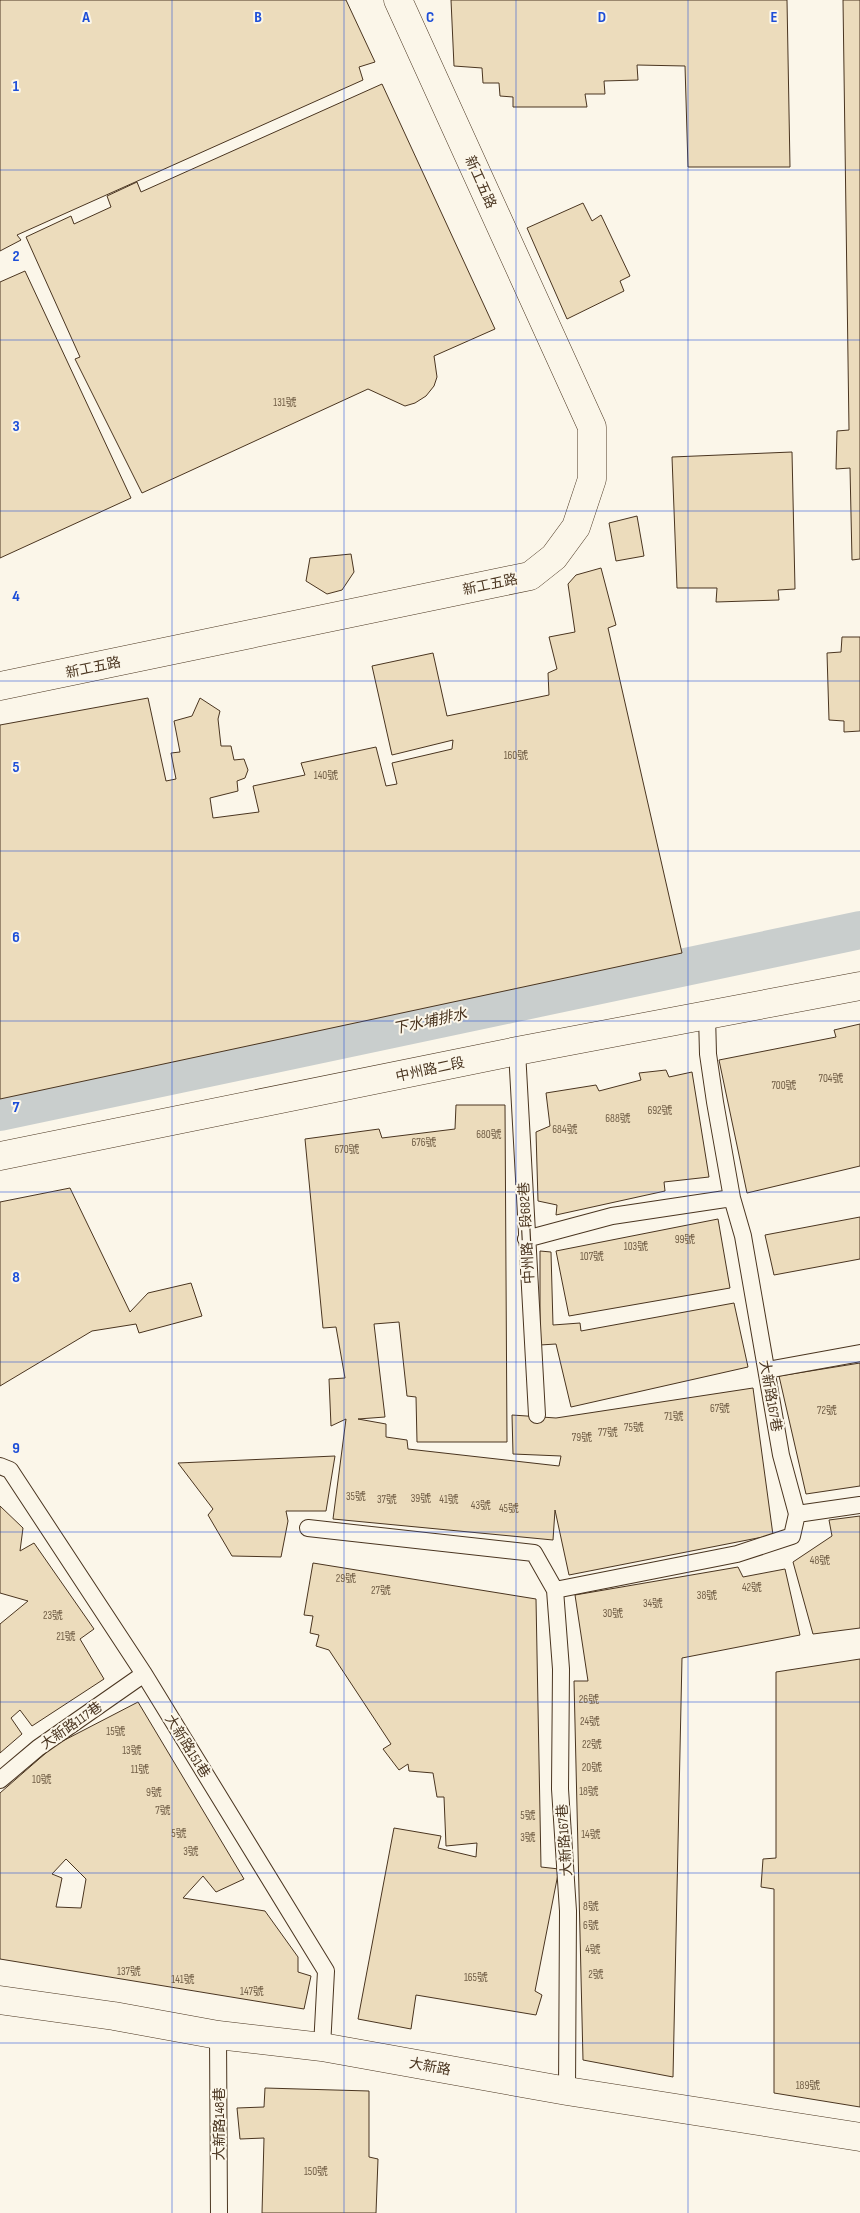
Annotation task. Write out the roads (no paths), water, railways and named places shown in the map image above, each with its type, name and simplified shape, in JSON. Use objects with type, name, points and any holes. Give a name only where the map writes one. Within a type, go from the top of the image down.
[{"type":"street","name":"新工五路","points":[[0,686],[530,576],[554,557],[576,527],[592,479],[592,427],[398,0]]},
{"type":"street","name":"中州路二段","points":[[0,1156],[517,1051],[860,986]]},
{"type":"street","name":"大新路","points":[[0,2000],[114,2016],[218,2035],[322,2047],[567,2091],[860,2137]]},
{"type":"lane","name":"大新路167巷","points":[[707,1015],[708,1054],[732,1198],[743,1236],[781,1455],[797,1514]]},
{"type":"lane","name":"中州路二段682巷","points":[[517,1051],[537,1416]]},
{"type":"lane","points":[[526,1239],[612,1216],[732,1198]]},
{"type":"lane","points":[[767,1370],[860,1353]]},
{"type":"lane","name":"大新路151巷","points":[[0,1466],[10,1470],[144,1674],[326,1971],[322,2047]]},
{"type":"lane","points":[[555,1590],[737,1554],[792,1536],[797,1514],[860,1505]]},
{"type":"lane","name":"大新路167巷","points":[[308,1528],[534,1553],[555,1590],[561,1669],[560,1788],[568,1911],[567,2091]]},
{"type":"lane","name":"大新路117巷","points":[[0,1780],[38,1748],[144,1674]]},
{"type":"lane","name":"大新路148巷","points":[[218,2035],[219,2213]]},
{"type":"waterway","name":"下水埔排水","points":[[0,1112],[860,930]]}]
